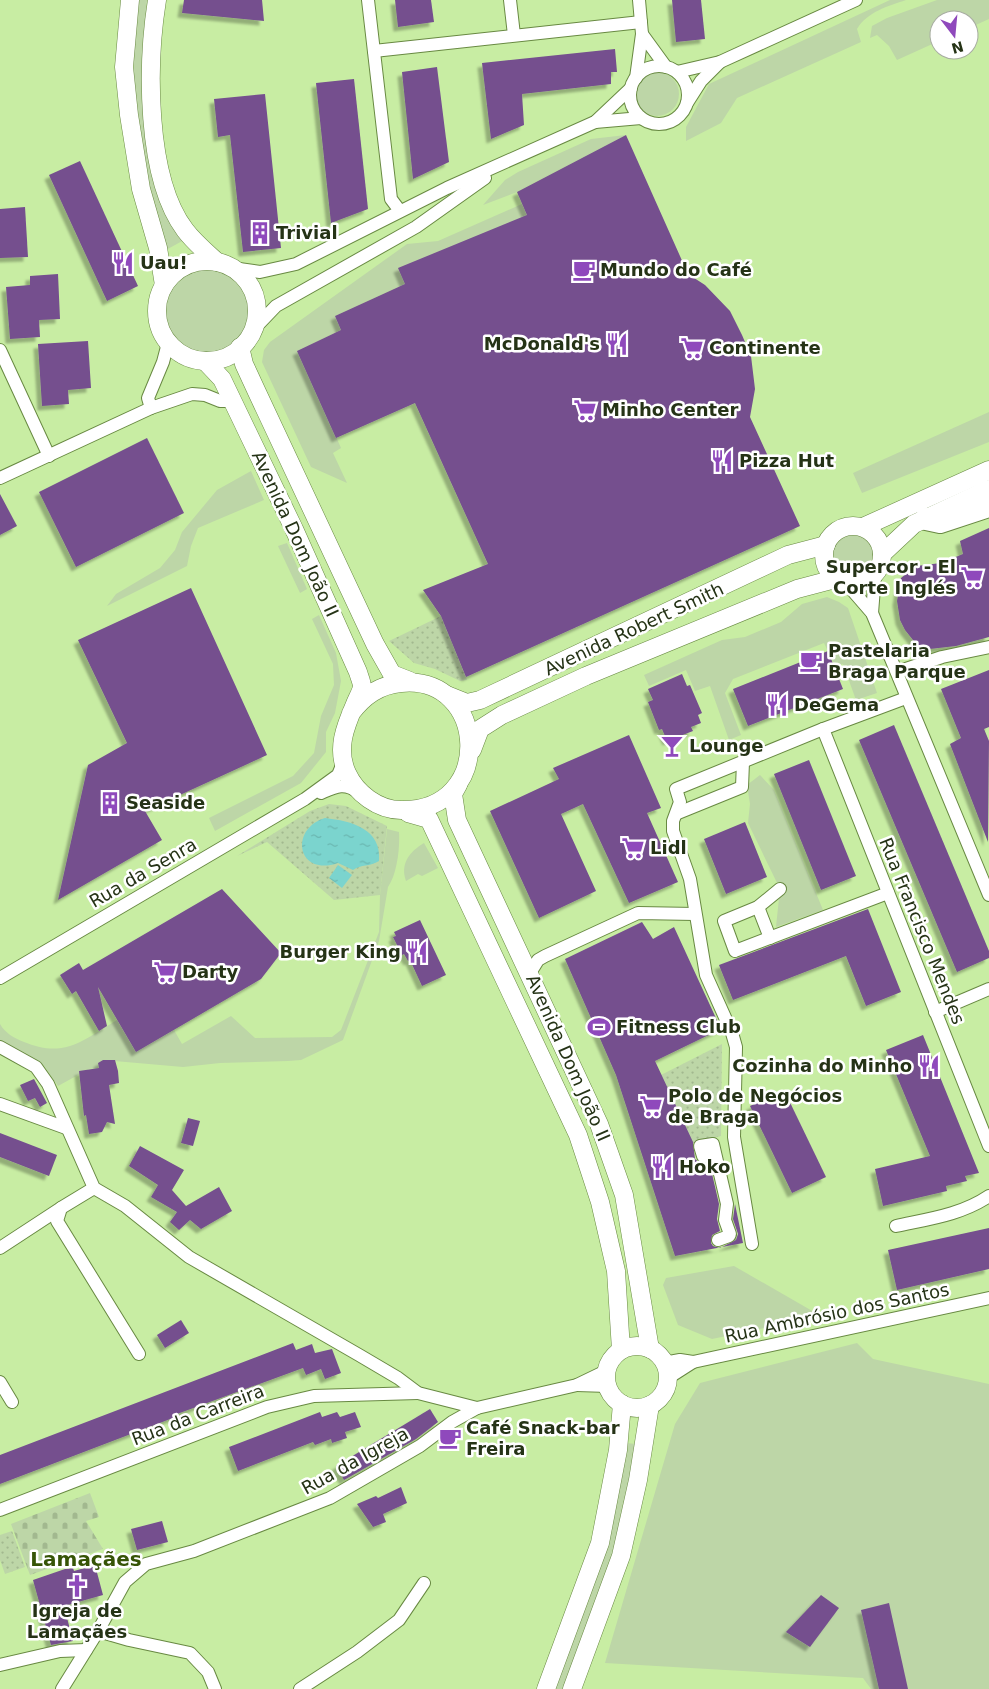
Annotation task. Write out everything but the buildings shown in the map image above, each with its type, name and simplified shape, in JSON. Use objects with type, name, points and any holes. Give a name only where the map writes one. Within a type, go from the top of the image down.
[{"type":"highway","points":[[926,519],[940,522],[989,506]]},
{"type":"main road","points":[[130,0],[124,67],[131,132],[141,189],[158,248],[164,285],[157,310],[161,333],[168,343]]},
{"type":"main road","points":[[157,0],[150,56],[151,98],[161,176],[184,228],[250,285],[257,308],[254,329],[240,347],[226,358],[205,361]]},
{"type":"main road","points":[[164,285],[176,272],[185,266],[204,261],[225,265]]},
{"type":"main road","name":"Avenida Dom João II","points":[[168,343],[187,357],[205,361],[221,376],[353,659],[362,687],[351,713]]},
{"type":"main road","name":"Avenida Dom João II","points":[[240,347],[244,364],[375,644],[392,674],[418,683]]},
{"type":"main road","points":[[863,527],[874,536],[882,554],[880,566],[875,575],[862,582],[841,581],[827,566],[824,556],[830,537],[842,528],[852,526],[863,527],[989,470]]},
{"type":"main road","points":[[882,554],[914,524],[989,489]]},
{"type":"main road","name":"Avenida Robert Smith","points":[[441,693],[467,702],[480,700],[788,555],[826,545]]},
{"type":"main road","name":"Avenida Robert Smith","points":[[470,757],[480,729],[502,715],[586,676],[797,589],[841,581]]},
{"type":"main road","points":[[418,683],[441,693],[450,700],[464,719],[470,738],[470,757],[461,780],[454,790],[437,803],[422,809],[398,810],[374,803],[355,786],[344,763],[342,738],[351,713],[358,703],[379,688],[392,684],[418,683]]},
{"type":"main road","name":"Avenida Dom João II","points":[[461,780],[453,794],[457,820],[600,1124],[624,1195],[650,1349]]},
{"type":"main road","name":"Avenida Dom João II","points":[[398,810],[428,819],[578,1135],[600,1202],[616,1271],[621,1350]]},
{"type":"main road","points":[[634,1346],[650,1349],[666,1370],[663,1394],[650,1405],[641,1407],[622,1404],[614,1398],[607,1379],[613,1358],[621,1350],[634,1346]]},
{"type":"main road","points":[[546,1689],[600,1543],[617,1457],[622,1404]]},
{"type":"main road","points":[[572,1689],[621,1556],[638,1480],[650,1405]]},
{"type":"street","points":[[368,0],[391,199],[400,211]]},
{"type":"street","points":[[510,0],[514,35]]},
{"type":"street","points":[[639,0],[641,28],[633,83],[632,105],[641,118]]},
{"type":"street","points":[[595,122],[650,68],[672,70],[720,62],[856,0]]},
{"type":"street","points":[[374,51],[514,35],[641,28]]},
{"type":"street","points":[[641,28],[672,70],[687,86],[687,103]]},
{"type":"street","points":[[225,265],[260,272],[296,264],[400,211],[595,122],[641,118],[652,123],[669,123],[682,113],[701,81],[720,62]]},
{"type":"street","points":[[254,329],[276,306],[416,227],[505,164]]},
{"type":"street","points":[[151,408],[148,398],[163,362],[168,343]]},
{"type":"street","points":[[0,350],[49,456]]},
{"type":"street","points":[[0,478],[151,408],[192,394],[205,394],[220,401],[233,401]]},
{"type":"street","points":[[872,613],[875,575]]},
{"type":"street","points":[[841,581],[872,613],[989,895]]},
{"type":"street","points":[[896,672],[942,657],[989,647]]},
{"type":"street","points":[[752,1244],[734,1136],[736,1047],[732,1033],[706,975],[702,938],[695,914],[690,879],[672,831],[673,820],[678,813],[680,802],[676,789],[823,729],[906,698]]},
{"type":"street","name":"Rua Francisco Mendes","points":[[823,729],[989,1146]]},
{"type":"street","points":[[678,813],[742,787],[743,762]]},
{"type":"street","name":"Rua da Senra","points":[[0,978],[305,799],[338,775],[344,763]]},
{"type":"street","name":"Rua da Senra","points":[[305,799],[333,788],[348,786],[374,803]]},
{"type":"street","points":[[780,889],[758,907],[724,921],[735,950],[888,893]]},
{"type":"street","points":[[758,907],[770,938]]},
{"type":"street","points":[[527,966],[638,913],[695,914]]},
{"type":"street","points":[[935,1012],[989,989]]},
{"type":"street","points":[[0,1047],[36,1067],[48,1084],[94,1188],[125,1206],[189,1257],[398,1378],[418,1394],[477,1408]]},
{"type":"street","points":[[0,1104],[66,1128]]},
{"type":"street","points":[[716,1158],[727,1204],[725,1220],[730,1234],[718,1240]]},
{"type":"street","points":[[0,1248],[94,1188]]},
{"type":"street","points":[[896,1226],[946,1215],[974,1206],[989,1196]]},
{"type":"street","points":[[61,1208],[57,1221],[139,1354]]},
{"type":"street","name":"Rua Ambrósio dos Santos","points":[[666,1370],[693,1362],[989,1298]]},
{"type":"street","name":"Rua da Igreja","points":[[98,1631],[125,1582],[146,1564],[194,1551],[330,1498],[420,1446],[452,1422],[477,1408],[607,1379]]},
{"type":"street","points":[[0,1382],[12,1402]]},
{"type":"street","name":"Rua da Carreira","points":[[0,1510],[267,1407],[314,1396],[418,1394]]},
{"type":"street","points":[[300,1689],[357,1652],[399,1620],[424,1583]]},
{"type":"street","points":[[62,1689],[98,1631],[128,1640],[190,1653],[208,1672],[215,1689]]},
{"type":"street","points":[[0,1665],[60,1651],[86,1650]]},
{"type":"green space","points":[[138,0],[147,0],[143,59],[147,122],[186,239],[164,251],[144,172],[136,123],[134,77]]},
{"type":"green space","points":[[890,0],[906,0],[879,10],[866,18],[857,29],[861,42],[737,98],[721,123],[686,141],[686,127],[709,84]]},
{"type":"green space","points":[[937,0],[989,0],[989,19],[979,24],[979,10],[929,10],[929,46],[897,60],[889,46],[877,35],[870,38],[872,26],[887,18]]},
{"type":"green space","points":[[657,72],[669,76],[675,82],[679,94],[675,106],[669,112],[657,116],[645,112],[639,106],[635,94],[639,82],[645,76]]},
{"type":"green space","points":[[626,135],[517,192],[483,205],[505,180],[518,172],[591,139]]},
{"type":"green space","points":[[522,204],[527,215],[405,284],[335,316],[341,330],[298,351],[341,448],[333,453],[347,483],[311,467],[262,362],[264,350],[270,342],[407,244],[438,241]]},
{"type":"green space","points":[[206,266],[223,270],[238,279],[247,294],[251,311],[247,328],[238,343],[223,352],[206,356],[189,352],[174,343],[165,328],[161,311],[165,294],[174,279],[189,270]]},
{"type":"green space","points":[[989,412],[989,442],[862,493],[853,473]]},
{"type":"green space","points":[[251,471],[264,500],[198,528],[191,546],[187,566],[107,606],[116,594],[160,568],[175,550],[182,532],[217,490]]},
{"type":"green space","points":[[857,533],[864,536],[870,542],[873,553],[872,561],[864,570],[857,573],[849,573],[842,570],[834,561],[833,549],[836,542],[845,534]]},
{"type":"green space","points":[[287,543],[307,589],[300,593],[278,546]]},
{"type":"green space","points":[[827,597],[848,608],[877,693],[856,700],[843,664],[835,666],[824,643],[733,679],[725,693],[741,735],[729,740],[710,686],[695,691],[686,670],[649,686],[644,675],[722,640],[745,637],[781,622],[802,604]]},
{"type":"green space","points":[[319,615],[336,653],[341,681],[335,713],[326,732],[326,752],[301,783],[215,831],[209,818],[293,776],[314,753],[321,716],[334,685],[333,664],[312,619]]},
{"type":"green space","points":[[441,616],[467,680],[460,681],[435,669],[414,663],[389,641]]},
{"type":"green space","points":[[760,775],[774,790],[823,910],[776,927],[780,889],[748,823],[750,804],[747,785]]},
{"type":"green space","points":[[329,804],[346,806],[387,826],[380,895],[334,900],[267,842],[237,856],[310,811]]},
{"type":"green space","points":[[387,829],[399,832],[397,861],[394,875],[388,887],[379,941],[343,1040],[301,1060],[220,1063],[183,1067],[103,1060],[98,1063],[99,1068],[89,1069],[58,1086],[44,1066],[0,1040],[0,1024],[10,1035],[24,1042],[38,1047],[62,1048],[83,1040],[117,1020],[136,1052],[174,1030],[182,1044],[231,1016],[255,1038],[332,1037],[341,1030],[379,932],[380,895]]},
{"type":"green space","points":[[424,843],[438,868],[422,876],[418,874],[406,881],[404,869],[407,859],[414,850]]},
{"type":"green space","points":[[722,1044],[721,1136],[693,1143],[661,1075]]},
{"type":"green space","points":[[734,1266],[821,1316],[712,1339],[678,1325],[663,1285],[666,1278]]},
{"type":"green space","points":[[857,1343],[873,1359],[989,1384],[989,1689],[871,1689],[863,1678],[605,1663],[675,1424],[700,1383]]},
{"type":"green space","points":[[626,1443],[636,1444],[629,1502],[607,1575],[565,1689],[551,1689]]},
{"type":"green space","points":[[90,1493],[99,1517],[86,1521],[103,1549],[30,1575],[11,1524]]},
{"type":"green space","points":[[12,1531],[25,1567],[5,1574],[0,1560],[0,1535]]},
{"type":"water","points":[[325,818],[355,824],[370,834],[376,841],[379,850],[379,861],[353,870],[338,863],[324,866],[306,858],[302,841],[306,832],[314,824]]},
{"type":"water","points":[[338,865],[352,875],[342,888],[329,878]]},
{"type":"place","name":"Trivial","points":[[260,233]]},
{"type":"place","name":"Uau!","points":[[123,263]]},
{"type":"place","name":"Mundo do Café","points":[[584,270]]},
{"type":"place","name":"McDonald's","points":[[617,344]]},
{"type":"place","name":"Continente","points":[[692,348]]},
{"type":"place","name":"Minho Center","points":[[585,410]]},
{"type":"place","name":"Pizza Hut","points":[[722,461]]},
{"type":"place","name":"Supercor - El Corte Inglés","points":[[972,577]]},
{"type":"place","name":"Pastelaria Braga Parque","points":[[811,661]]},
{"type":"place","name":"DeGema","points":[[777,705]]},
{"type":"place","name":"Lounge","points":[[672,746]]},
{"type":"place","name":"Seaside","points":[[110,803]]},
{"type":"place","name":"Lidl","points":[[633,848]]},
{"type":"place","name":"Burger King","points":[[417,952]]},
{"type":"place","name":"Darty","points":[[165,972]]},
{"type":"place","name":"Fitness Club","points":[[599,1027]]},
{"type":"place","name":"Cozinha do Minho","points":[[929,1066]]},
{"type":"place","name":"Polo de Negócios de Braga","points":[[651,1106]]},
{"type":"place","name":"Hoko","points":[[662,1167]]},
{"type":"place","name":"Café Snack-bar Freira","points":[[450,1438]]},
{"type":"place","name":"Igreja de Lamaçães","points":[[77,1586]]},
{"type":"district","name":"Lamaçães","points":[[86,1559]]}]
